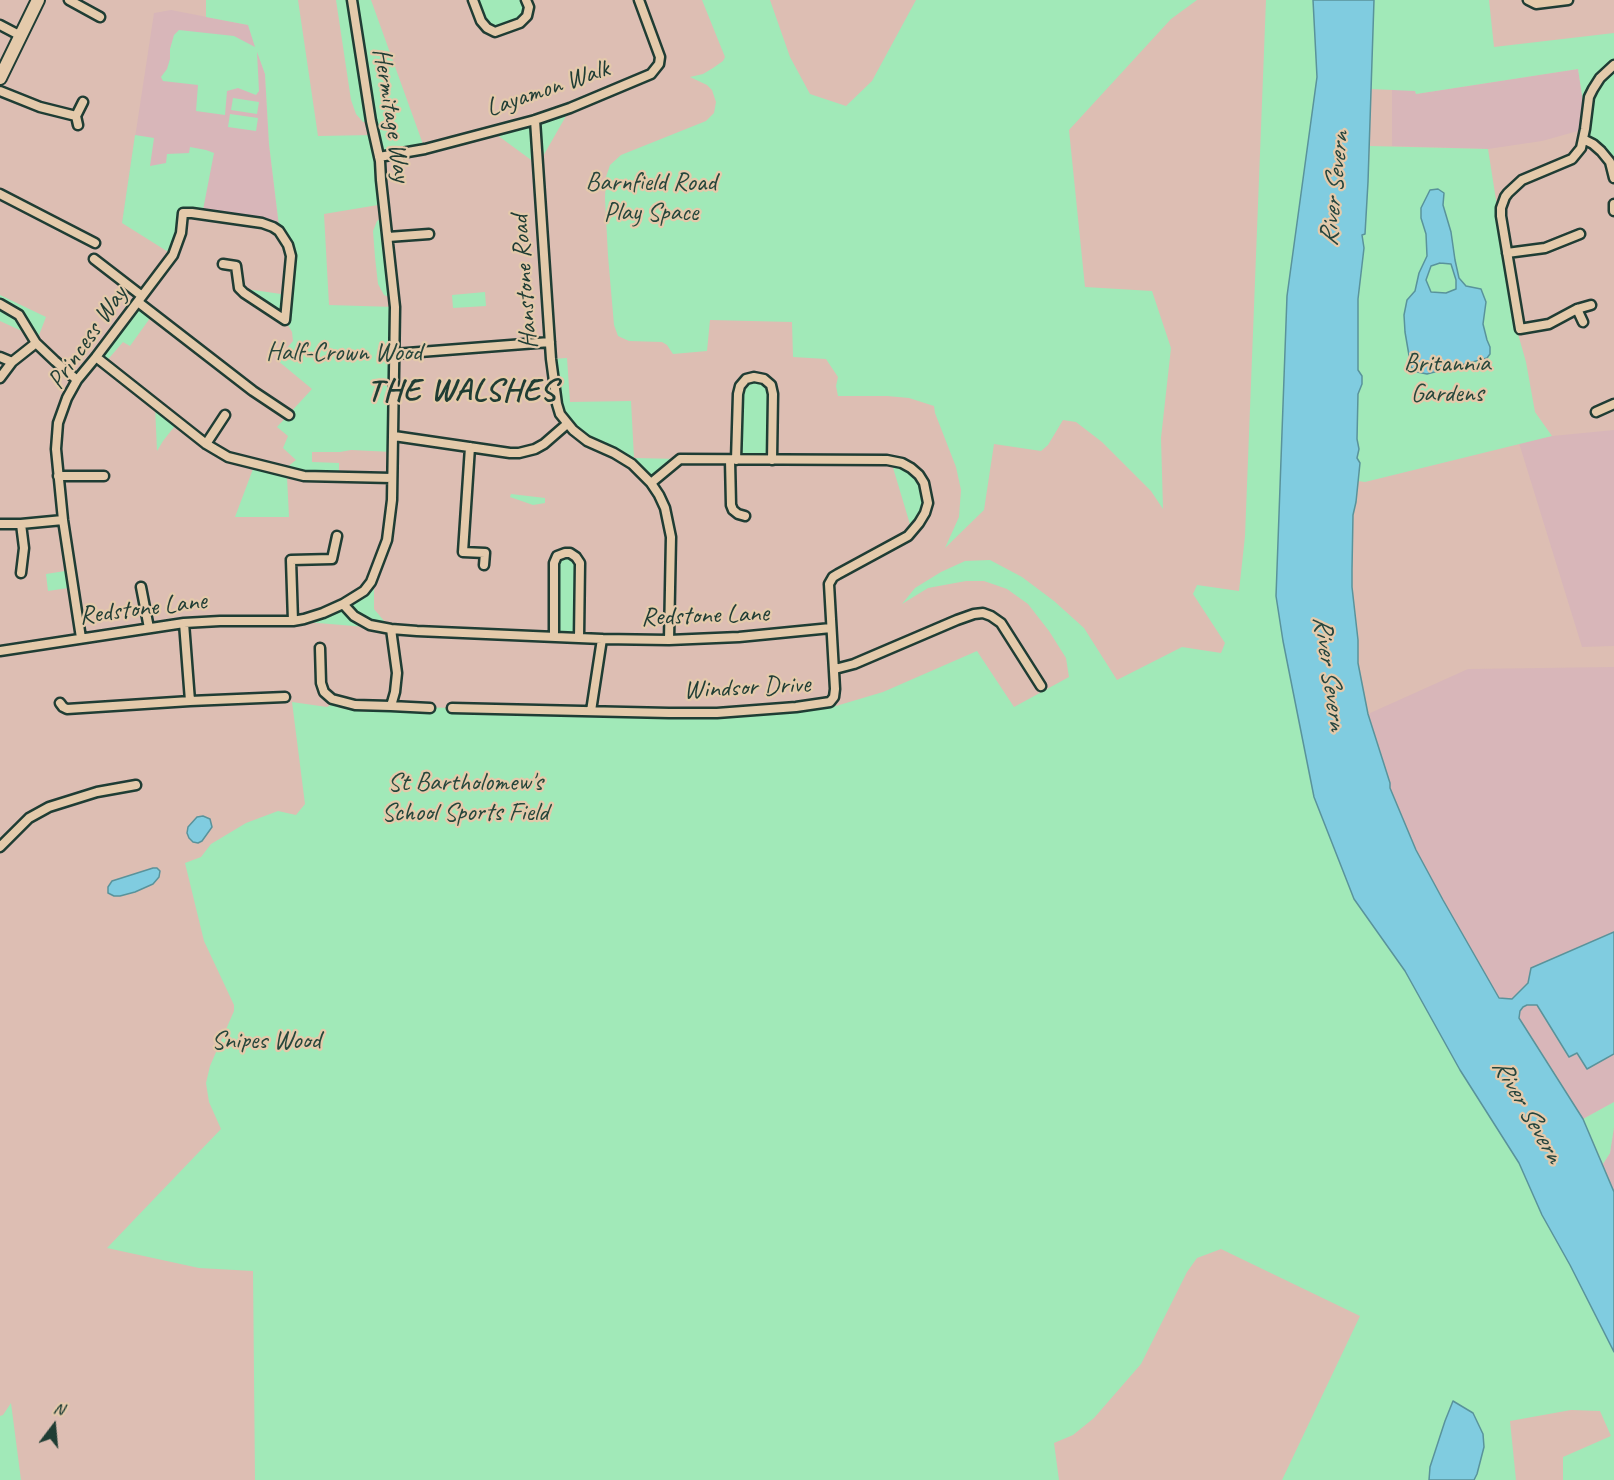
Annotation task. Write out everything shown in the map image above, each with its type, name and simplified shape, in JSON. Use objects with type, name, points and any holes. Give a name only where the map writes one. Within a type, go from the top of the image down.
[{"type":"main road","points":[[0,78],[38,0]]},
{"type":"street","points":[[69,0],[100,17]]},
{"type":"street","name":"Hermitage Way","points":[[293,621],[304,620],[323,613],[364,591],[378,566],[388,532],[394,436],[394,307],[379,157],[352,0]]},
{"type":"street","points":[[473,0],[481,21],[495,32],[520,23],[527,15],[529,7],[526,0]]},
{"type":"street","name":"Layamon Walk","points":[[379,157],[425,149],[535,120],[570,108],[654,72],[659,64],[658,50],[639,0]]},
{"type":"street","points":[[1528,0],[1536,4],[1568,0]]},
{"type":"street","points":[[0,25],[21,36]]},
{"type":"street","points":[[1591,305],[1577,309],[1549,324],[1520,329],[1501,216],[1505,197],[1510,190],[1522,180],[1572,159],[1581,148],[1587,108],[1593,89],[1600,78],[1614,65]]},
{"type":"street","points":[[0,91],[77,121],[83,102]]},
{"type":"street","name":"Hanstone Road","points":[[535,120],[550,342],[557,404],[567,424]]},
{"type":"street","points":[[1583,139],[1593,144],[1610,162],[1614,178]]},
{"type":"street","points":[[0,194],[95,243]]},
{"type":"street","points":[[1614,204],[1614,211]]},
{"type":"street","name":"Princess Way","points":[[81,638],[63,520],[56,449],[58,423],[67,398],[77,380],[173,255],[181,233],[183,213],[262,223],[279,231],[288,245],[291,256],[285,320],[244,293],[239,288],[236,266],[223,264]]},
{"type":"street","points":[[388,237],[429,234]]},
{"type":"street","points":[[1507,253],[1545,248],[1580,234]]},
{"type":"street","points":[[94,259],[253,392],[289,415]]},
{"type":"street","points":[[0,304],[19,315],[36,343],[77,380]]},
{"type":"street","points":[[1577,309],[1583,322]]},
{"type":"street","points":[[394,354],[550,342]]},
{"type":"street","points":[[0,378],[12,362],[36,343]]},
{"type":"street","points":[[0,357],[12,362]]},
{"type":"street","points":[[96,357],[206,444],[228,457],[304,476],[392,478]]},
{"type":"street","points":[[651,483],[680,459],[733,460],[772,460],[773,394],[771,385],[764,379],[754,377],[746,379],[740,386],[738,394],[733,460],[731,505],[733,510],[745,516]]},
{"type":"street","points":[[1596,412],[1614,404]]},
{"type":"street","points":[[206,444],[225,415]]},
{"type":"street","points":[[394,436],[510,453],[526,453],[544,444],[567,424],[587,441],[632,464],[651,483],[665,508],[671,537],[669,640]]},
{"type":"street","points":[[470,447],[464,552],[485,553],[484,565]]},
{"type":"street","name":"Windsor Drive","points":[[452,708],[717,712],[830,702],[834,697],[835,669],[829,584],[838,574],[899,542],[912,531],[925,513],[928,503],[924,483],[911,468],[891,461],[772,460]]},
{"type":"street","points":[[58,476],[104,476]]},
{"type":"street","points":[[0,524],[63,520]]},
{"type":"street","points":[[21,524],[24,549],[21,573]]},
{"type":"street","points":[[293,621],[291,560],[332,560],[337,536]]},
{"type":"street","points":[[554,637],[555,564],[557,556],[570,553],[580,563],[579,638]]},
{"type":"street","points":[[141,586],[149,628]]},
{"type":"street","name":"Redstone Lane","points":[[343,604],[354,616],[365,623],[391,629],[669,640],[739,637],[831,628]]},
{"type":"street","points":[[835,669],[854,664],[957,620],[983,613],[1001,623],[1041,686]]},
{"type":"street","name":"Redstone Lane","points":[[0,651],[184,623],[293,621]]},
{"type":"street","points":[[184,623],[190,701]]},
{"type":"street","points":[[391,629],[397,673],[391,706]]},
{"type":"street","points":[[591,711],[602,639]]},
{"type":"street","points":[[320,648],[321,683],[324,692],[332,699],[355,705],[430,708]]},
{"type":"street","points":[[60,703],[67,709],[285,697]]},
{"type":"street","points":[[0,847],[29,818],[49,807],[97,792],[136,785]]},
{"type":"shaded area","points":[[171,10],[248,25],[265,74],[269,144],[279,226],[202,215],[122,223],[154,13]]},
{"type":"shaded area","points":[[1578,69],[1586,121],[1585,129],[1542,141],[1488,149],[1392,146],[1392,89],[1415,91],[1416,94]]},
{"type":"shaded area","points":[[1614,430],[1614,646],[1582,647],[1519,443],[1552,436]]},
{"type":"shaded area","points":[[1614,667],[1614,932],[1532,968],[1529,983],[1512,1000],[1499,998],[1416,850],[1390,788],[1368,714],[1468,669]]},
{"type":"shaded area","points":[[1527,1005],[1537,1005],[1568,1057],[1577,1053],[1587,1068],[1614,1054],[1614,1102],[1583,1119],[1519,1018],[1520,1011]]},
{"type":"shaded area","points":[[1614,1127],[1614,1192],[1603,1164],[1610,1153]]},
{"type":"green space","name":"Half-Crown Wood","points":[[206,0],[298,0],[318,136],[373,135],[371,121],[363,122],[356,114],[351,100],[336,0],[371,0],[424,147],[380,157],[384,204],[324,214],[329,305],[395,307],[393,452],[351,450],[312,452],[312,462],[339,463],[339,472],[310,472],[286,468],[296,460],[283,448],[288,436],[277,427],[312,389],[277,360],[293,341],[292,332],[285,320],[239,288],[288,295],[291,256],[279,226],[269,144],[265,74],[257,52],[259,91],[256,95],[238,88],[227,91],[225,115],[196,111],[198,85],[163,81],[161,77],[167,69],[174,35],[179,30],[234,36],[255,47],[248,25],[206,17]]},
{"type":"green space","points":[[473,0],[526,0],[527,16],[495,32],[487,28]]},
{"type":"green space","name":"Barnfield Road Play Space","points":[[702,0],[770,0],[790,57],[810,94],[846,106],[872,81],[916,0],[1197,0],[1171,19],[1069,130],[1085,287],[1152,291],[1171,348],[1161,438],[1163,509],[1151,491],[1102,442],[1076,422],[1063,420],[1048,445],[1041,451],[994,444],[984,510],[945,548],[959,517],[961,490],[956,467],[934,406],[909,398],[838,396],[836,386],[838,377],[826,359],[793,357],[792,322],[710,320],[707,351],[673,354],[662,342],[629,341],[618,336],[614,325],[608,256],[606,177],[610,165],[621,155],[706,121],[714,113],[716,102],[712,90],[690,77],[703,74],[723,61],[725,57]]},
{"type":"green space","points":[[1266,0],[1313,0],[1317,77],[1287,296],[1276,596],[1314,797],[1354,899],[1405,971],[1460,1070],[1519,1163],[1542,1215],[1614,1352],[1614,1480],[1563,1480],[1563,1457],[1611,1436],[1600,1411],[1571,1410],[1510,1421],[1516,1480],[1474,1480],[1484,1447],[1453,1401],[1430,1467],[1429,1480],[1282,1480],[1360,1316],[1221,1249],[1197,1258],[1187,1272],[1141,1364],[1094,1418],[1073,1435],[1054,1443],[1059,1480],[255,1480],[253,1271],[199,1268],[107,1248],[221,1129],[209,1102],[206,1083],[210,1066],[234,1011],[234,1005],[204,941],[185,863],[201,857],[211,844],[246,823],[278,811],[296,815],[305,804],[292,702],[327,707],[332,704],[340,708],[367,712],[367,706],[669,713],[823,704],[836,706],[883,692],[977,651],[1014,707],[1069,677],[1066,658],[1049,631],[1028,604],[1007,589],[984,581],[966,581],[928,588],[902,604],[915,588],[965,561],[990,560],[1022,577],[1054,601],[1084,628],[1117,680],[1182,647],[1221,653],[1225,643],[1193,594],[1197,585],[1239,591],[1245,536]]},
{"type":"green space","points":[[1374,0],[1489,0],[1494,47],[1614,33],[1614,178],[1610,162],[1583,139],[1586,121],[1578,69],[1416,94],[1415,91],[1371,89]]},
{"type":"green space","points":[[233,98],[259,102],[257,114],[231,110]]},
{"type":"green space","points":[[570,109],[538,165],[493,132]]},
{"type":"green space","points":[[230,114],[258,118],[256,131],[228,127]]},
{"type":"green space","points":[[135,135],[154,138],[150,166],[166,163],[167,154],[189,153],[190,147],[214,153],[202,215],[183,214],[173,255],[122,223]]},
{"type":"green space","name":"Britannia Gardens","points":[[1370,146],[1488,149],[1516,327],[1526,362],[1535,412],[1552,436],[1365,482],[1358,481],[1360,463],[1356,458],[1359,449],[1357,439],[1358,393],[1362,384],[1362,376],[1358,370],[1358,299],[1364,248],[1362,235]]},
{"type":"green space","points":[[385,215],[394,299],[384,295],[378,284],[375,257],[373,231],[377,221]]},
{"type":"green space","points":[[485,292],[486,306],[453,308],[452,295]]},
{"type":"green space","points":[[0,295],[46,317],[36,343],[24,332],[0,321]]},
{"type":"green space","points":[[138,302],[153,314],[130,346],[123,342],[104,364],[96,357]]},
{"type":"green space","points":[[567,358],[570,402],[631,401],[634,458],[680,459],[651,483],[642,473],[587,441],[560,414],[551,359]]},
{"type":"green space","points":[[746,379],[771,385],[772,460],[736,460],[738,394]]},
{"type":"green space","points":[[155,405],[178,422],[157,451]]},
{"type":"green space","points":[[891,461],[919,475],[928,503],[912,531]]},
{"type":"green space","points":[[253,469],[287,477],[289,517],[235,517]]},
{"type":"green space","points":[[511,494],[545,498],[545,503],[533,505],[510,497]]},
{"type":"green space","points":[[571,556],[576,562],[576,626],[573,632],[565,633],[560,631],[558,625],[558,564],[561,557]]},
{"type":"green space","points":[[65,571],[68,588],[48,591],[46,574]]},
{"type":"green space","points":[[371,582],[374,586],[374,609],[391,629],[293,621],[323,613]]},
{"type":"green space","points":[[1614,1102],[1614,1127],[1610,1153],[1603,1164],[1583,1119]]},
{"type":"green space","points":[[11,1403],[21,1480],[0,1480],[0,1416]]},
{"type":"water","name":"River Severn","points":[[1313,0],[1374,0],[1368,182],[1358,299],[1358,370],[1362,376],[1362,384],[1358,394],[1357,439],[1359,449],[1357,458],[1360,463],[1353,515],[1352,569],[1358,663],[1368,714],[1390,788],[1416,850],[1499,998],[1512,999],[1528,983],[1531,968],[1614,932],[1614,1054],[1587,1069],[1577,1053],[1569,1057],[1537,1005],[1523,1007],[1519,1018],[1583,1119],[1614,1192],[1614,1352],[1542,1215],[1519,1163],[1460,1070],[1405,971],[1354,899],[1314,797],[1276,596],[1287,296],[1317,77]]},
{"type":"water","points":[[1438,189],[1444,193],[1443,205],[1451,232],[1459,278],[1466,286],[1481,289],[1486,302],[1483,324],[1490,354],[1487,358],[1427,374],[1417,372],[1411,367],[1404,315],[1407,300],[1415,291],[1419,273],[1427,256],[1421,208],[1430,190]],"holes":[[[1440,263],[1451,264],[1456,289],[1446,293],[1431,292],[1426,280],[1431,266]]]},
{"type":"water","points":[[203,816],[210,819],[212,827],[202,841],[193,842],[187,833],[188,827],[197,817]]},
{"type":"water","points":[[153,868],[160,871],[159,877],[153,884],[120,896],[108,893],[108,887],[112,881]]},
{"type":"water","points":[[1453,1401],[1473,1413],[1483,1434],[1484,1447],[1477,1474],[1474,1480],[1429,1480],[1430,1467]]},
{"type":"district","name":"THE WALSHES","points":[[462,392]]},
{"type":"park label","name":"St Bartholomew's School Sports Field","points":[[465,798]]},
{"type":"park label","name":"Snipes Wood","points":[[266,1041]]}]
